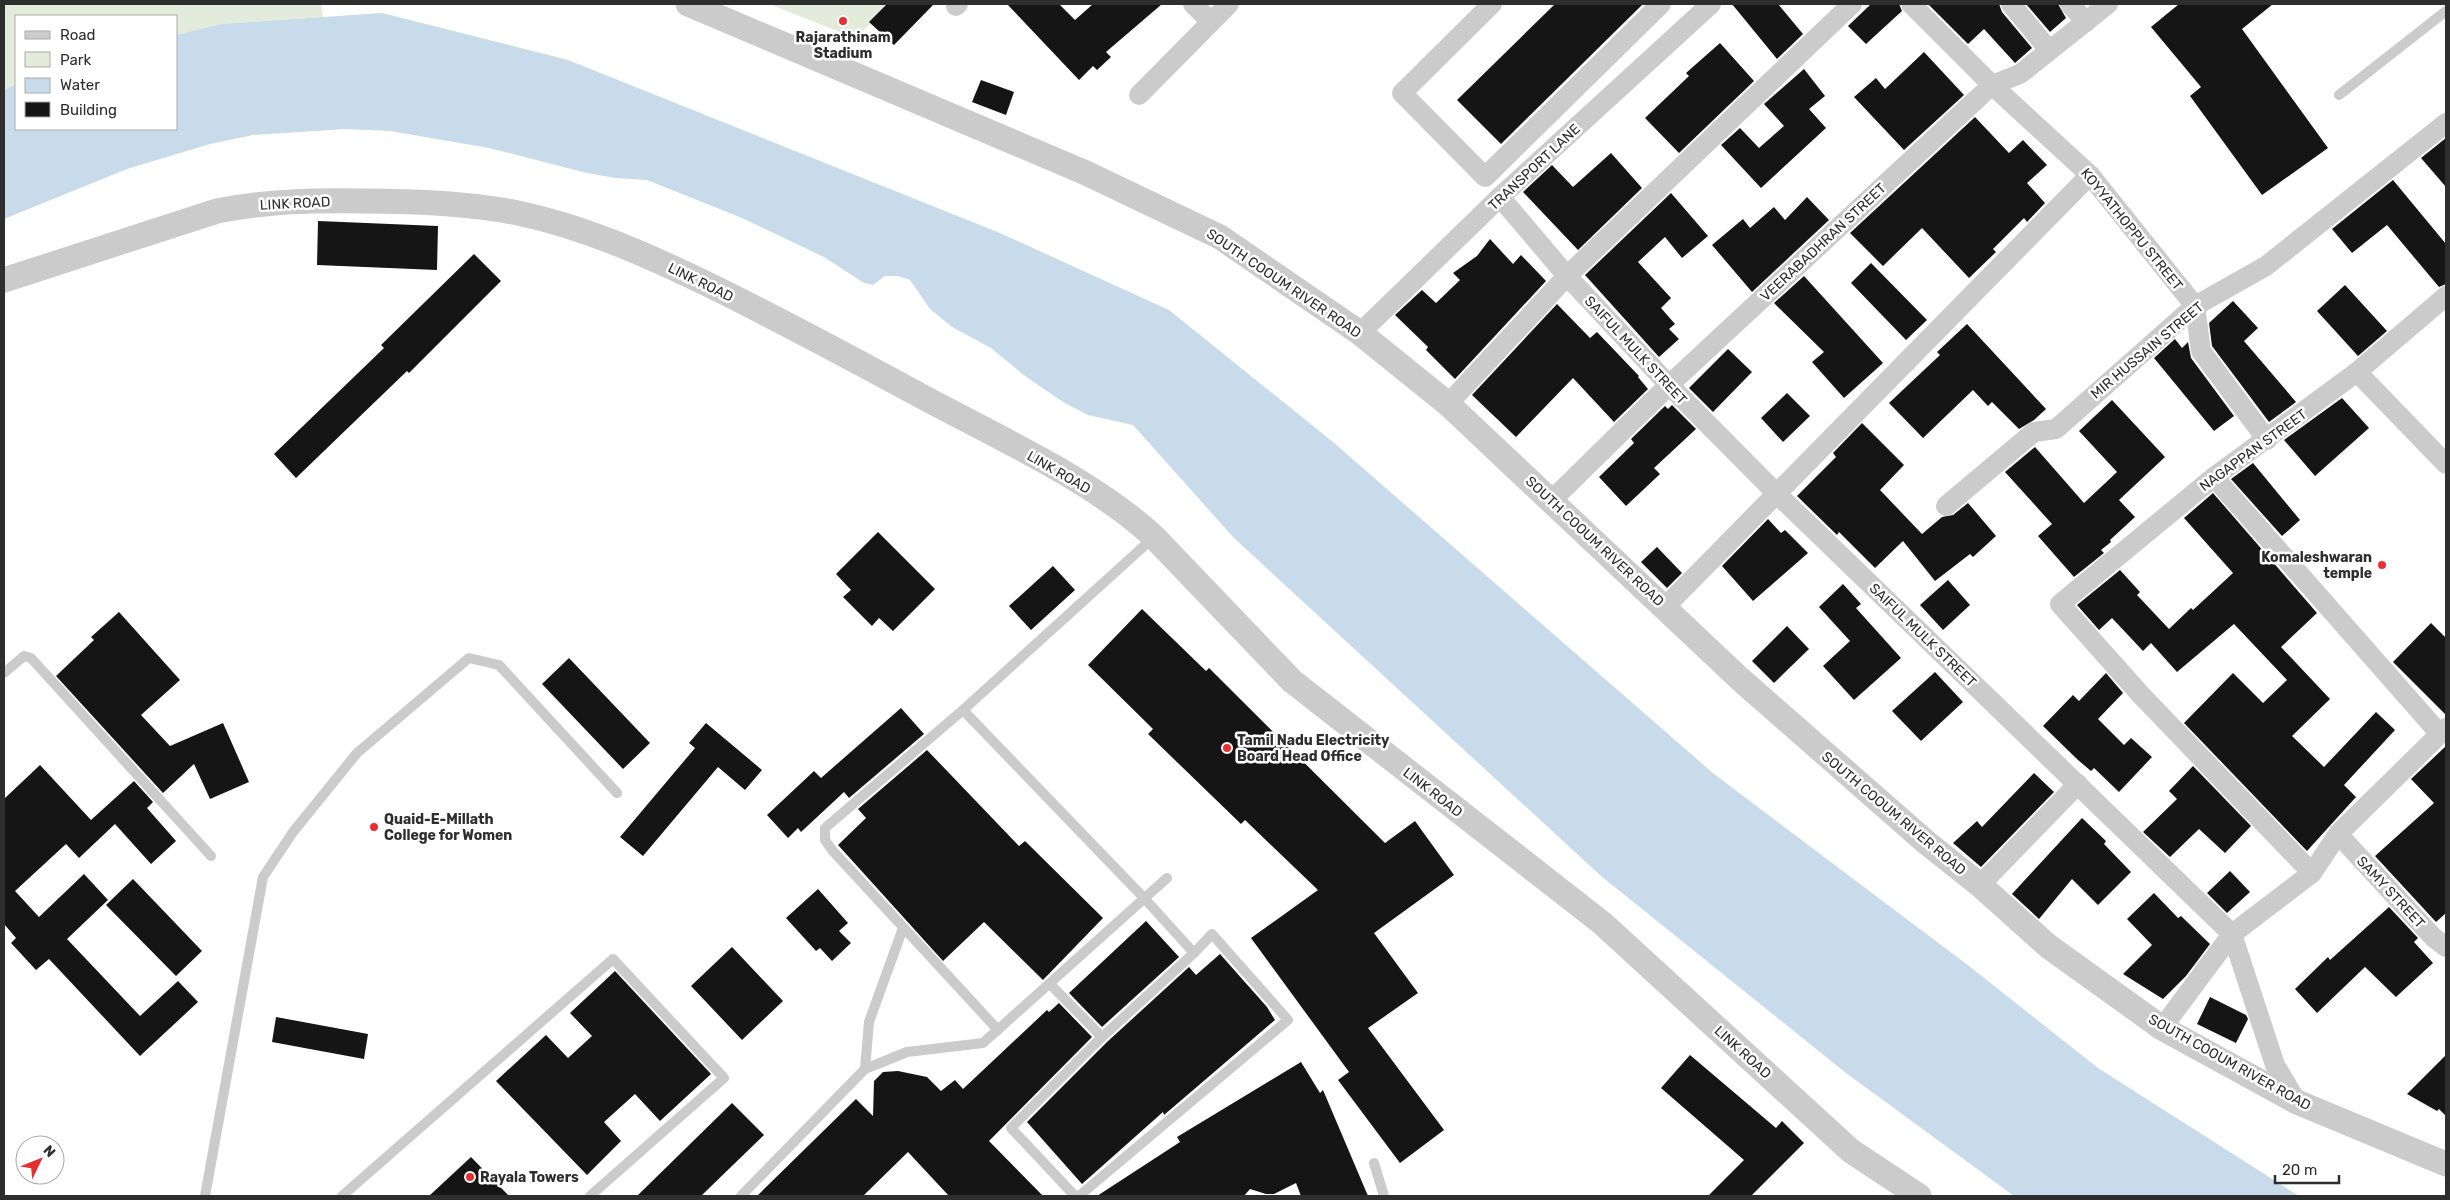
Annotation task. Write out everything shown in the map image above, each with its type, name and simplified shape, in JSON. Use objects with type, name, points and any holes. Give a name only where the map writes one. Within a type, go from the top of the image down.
[{"type":"street","name":"SOUTH COOUM RIVER ROAD","points":[[688,4],[1086,173],[1220,237],[1360,333],[1448,404],[1740,679],[1927,843],[1980,885],[2048,946],[2162,1028],[2297,1102],[2446,1164]]},
{"type":"street","points":[[1194,4],[1211,22]]},
{"type":"street","points":[[1138,95],[1229,4]]},
{"type":"street","points":[[1492,4],[1402,93],[1485,177],[1661,4]]},
{"type":"street","name":"TRANSPORT LANE","points":[[1360,333],[1500,197],[1710,4]]},
{"type":"street","points":[[1448,404],[1567,276],[1852,4]]},
{"type":"street","name":"KOYYATHOPPU STREET","points":[[1911,4],[1992,85],[2090,175],[2195,306]]},
{"type":"street","points":[[2011,4],[2049,50]]},
{"type":"street","points":[[2070,4],[2086,22]]},
{"type":"street","name":"VEERABADHRAN STREET","points":[[1552,500],[1669,385],[1992,85],[2020,74],[2107,4]]},
{"type":"street","name":"MIR HUSSAIN STREET","points":[[1946,506],[2034,432],[2056,429],[2195,306],[2266,266],[2446,123]]},
{"type":"street","points":[[1665,607],[2090,175]]},
{"type":"street","name":"SAIFUL MULK STREET","points":[[1500,197],[1567,276],[1669,385],[1777,494],[2232,934],[2276,1066],[2297,1102]]},
{"type":"street","name":"LINK ROAD","points":[[4,280],[192,218],[246,205],[304,200],[416,201],[483,207],[562,224],[638,252],[766,313],[1069,477],[1131,516],[1154,537],[1292,681],[1602,923],[1851,1152],[1919,1196]]},
{"type":"street","name":"NAGAPPAN STREET","points":[[2312,873],[2141,695],[2060,604],[2214,477],[2267,440],[2357,372],[2446,296]]},
{"type":"street","points":[[2195,306],[2200,352],[2267,440]]},
{"type":"street","points":[[2357,372],[2446,464]]},
{"type":"street","points":[[2162,1028],[2232,934],[2312,873],[2338,834],[2443,731],[2214,477]]},
{"type":"street","points":[[1980,885],[2078,784]]},
{"type":"street","name":"SAMY STREET","points":[[2338,834],[2433,937],[2446,947]]},
{"type":"lane","points":[[2339,95],[2446,11]]},
{"type":"lane","points":[[998,1030],[832,850],[825,840],[825,828],[963,710],[1154,537]]},
{"type":"lane","points":[[4,673],[24,656],[36,662],[211,856]]},
{"type":"lane","points":[[205,1196],[263,877],[292,832],[357,753],[469,658],[500,665],[617,793]]},
{"type":"lane","points":[[963,710],[1194,953]]},
{"type":"lane","points":[[741,1196],[865,1069],[907,1052],[983,1043],[1167,878]]},
{"type":"lane","points":[[865,1069],[869,1022],[903,928]]},
{"type":"lane","points":[[1075,1196],[1011,1128],[1102,1037],[1194,953],[1212,934],[1288,1020],[1079,1196]]},
{"type":"lane","points":[[342,1196],[613,959],[724,1078],[590,1196]]},
{"type":"lane","points":[[1050,984],[1102,1037]]},
{"type":"lane","points":[[1374,1163],[1384,1196]]},
{"type":"green space","points":[[4,4],[321,4],[323,17],[221,24],[178,35],[178,15],[15,15],[15,84],[4,90]]},
{"type":"green space","name":"Rajarathinam Stadium","points":[[769,4],[892,4],[855,38]]},
{"type":"water","points":[[382,13],[568,60],[1000,233],[1169,310],[1333,442],[1714,774],[1969,966],[2098,1068],[2299,1196],[2014,1196],[1846,1073],[1601,876],[1234,538],[1133,425],[1088,415],[1063,402],[1025,376],[991,348],[952,327],[930,309],[910,280],[898,276],[885,276],[873,285],[864,283],[824,257],[742,218],[647,180],[615,178],[587,173],[489,148],[390,131],[345,129],[253,135],[210,144],[127,169],[4,219],[4,90],[15,84],[15,130],[178,130],[178,35],[221,24]]},
{"type":"building","points":[[887,4],[934,4],[894,45],[869,22]]},
{"type":"building","points":[[1007,4],[1059,4],[1075,20],[1093,4],[1162,4],[1106,52],[1111,57],[1097,70],[1093,66],[1079,80]]},
{"type":"building","points":[[1555,4],[1643,4],[1501,144],[1457,100]]},
{"type":"building","points":[[1732,4],[1778,4],[1803,34],[1777,59]]},
{"type":"building","points":[[1871,4],[1899,4],[1902,11],[1866,44],[1848,26]]},
{"type":"building","points":[[1928,4],[1999,4],[2002,12],[2032,48],[2015,63],[1984,29],[1968,44]]},
{"type":"building","points":[[2026,4],[2058,4],[2066,18],[2050,32]]},
{"type":"building","points":[[2179,4],[2273,4],[2242,29],[2328,148],[2262,195],[2190,96],[2201,87],[2151,27]]},
{"type":"building","points":[[1720,43],[1754,81],[1679,153],[1645,118],[1689,76],[1686,73]]},
{"type":"building","points":[[1924,52],[1964,95],[1904,150],[1854,97],[1876,78],[1885,89]]},
{"type":"building","points":[[1804,69],[1825,96],[1809,109],[1826,128],[1761,188],[1721,145],[1740,128],[1759,148],[1784,126],[1764,104]]},
{"type":"building","points":[[981,80],[1014,92],[1006,115],[972,102]]},
{"type":"building","points":[[1975,117],[2009,153],[2023,140],[2047,165],[2027,183],[2045,203],[2027,222],[2024,218],[1993,249],[1996,252],[1969,278],[1922,228],[1883,266],[1850,233]]},
{"type":"building","points":[[2446,138],[2446,187],[2421,158]]},
{"type":"building","points":[[1611,153],[1642,188],[1578,250],[1523,192],[1552,165],[1573,187]]},
{"type":"building","points":[[2393,180],[2446,244],[2446,284],[2439,287],[2387,225],[2352,253],[2332,229]]},
{"type":"building","points":[[1671,193],[1708,236],[1682,258],[1665,237],[1638,262],[1671,298],[1661,308],[1675,324],[1669,329],[1679,339],[1659,357],[1585,275]]},
{"type":"building","points":[[1807,197],[1829,220],[1752,292],[1712,245],[1743,219],[1750,228],[1774,207],[1785,220]]},
{"type":"building","points":[[318,221],[438,226],[437,270],[317,265]]},
{"type":"building","points":[[1490,239],[1513,264],[1521,255],[1546,281],[1455,379],[1426,350],[1428,347],[1395,315],[1422,290],[1436,303],[1460,280],[1453,273],[1477,256]]},
{"type":"building","points":[[474,254],[501,281],[409,373],[407,371],[296,478],[274,454],[384,348],[381,345]]},
{"type":"building","points":[[1871,263],[1927,320],[1906,340],[1851,283]]},
{"type":"building","points":[[1804,276],[1883,363],[1844,398],[1812,362],[1824,352],[1774,303]]},
{"type":"building","points":[[2345,285],[2387,331],[2358,356],[2317,311]]},
{"type":"building","points":[[2233,301],[2258,328],[2244,341],[2296,402],[2269,422],[2212,346],[2209,323]]},
{"type":"building","points":[[1557,304],[1590,338],[1597,332],[1639,376],[1648,389],[1614,422],[1573,378],[1516,437],[1472,395]]},
{"type":"building","points":[[1967,324],[2046,409],[2034,420],[2019,429],[1992,402],[1988,406],[1973,390],[1923,438],[1889,403],[1940,355],[1937,352]]},
{"type":"building","points":[[2175,339],[2182,348],[2188,342],[2191,358],[2234,416],[2214,431],[2154,358]]},
{"type":"building","points":[[1728,349],[1752,372],[1713,412],[1689,388]]},
{"type":"building","points":[[1787,393],[1810,416],[1783,442],[1761,418]]},
{"type":"building","points":[[2342,398],[2369,428],[2315,476],[2284,440]]},
{"type":"building","points":[[2112,400],[2165,457],[2119,500],[2135,517],[2101,550],[2104,553],[2074,577],[2038,536],[2052,524],[2005,472],[2035,447],[2084,503],[2117,472],[2079,431]]},
{"type":"building","points":[[1672,405],[1696,429],[1654,468],[1660,474],[1626,506],[1599,477],[1634,443],[1631,439],[1665,406],[1668,409]]},
{"type":"building","points":[[1862,423],[1904,465],[1880,490],[1922,534],[1942,517],[1953,515],[1968,503],[1996,536],[1973,557],[1970,554],[1935,581],[1903,541],[1875,568],[1839,532],[1837,535],[1797,496],[1836,457],[1833,453]]},
{"type":"building","points":[[2253,463],[2300,520],[2282,536],[2231,479]]},
{"type":"building","points":[[2213,493],[2317,613],[2281,647],[2330,699],[2292,736],[2324,767],[2376,712],[2395,730],[2344,785],[2356,797],[2307,851],[2184,723],[2233,673],[2263,703],[2287,680],[2234,624],[2177,672],[2151,643],[2143,651],[2112,618],[2099,630],[2077,605],[2120,570],[2140,592],[2137,595],[2169,629],[2191,608],[2193,610],[2233,573],[2184,518]]},
{"type":"building","points":[[1768,519],[1781,533],[1785,530],[1808,553],[1753,601],[1722,566]]},
{"type":"building","points":[[878,532],[935,589],[893,631],[879,618],[872,626],[843,597],[851,590],[836,574]]},
{"type":"building","points":[[1657,547],[1682,573],[1667,588],[1641,562]]},
{"type":"building","points":[[1053,566],[1075,590],[1031,630],[1009,606]]},
{"type":"building","points":[[1948,580],[1970,605],[1943,630],[1920,605]]},
{"type":"building","points":[[1843,584],[1861,604],[1856,608],[1901,658],[1854,700],[1823,666],[1850,641],[1819,607]]},
{"type":"building","points":[[1142,609],[1206,671],[1209,668],[1385,843],[1415,821],[1454,875],[1374,933],[1418,993],[1368,1028],[1444,1130],[1400,1163],[1338,1080],[1349,1072],[1251,938],[1318,890],[1245,820],[1241,824],[1148,734],[1153,729],[1088,665]]},
{"type":"building","points":[[119,612],[180,680],[141,715],[170,746],[223,723],[249,782],[210,799],[194,764],[163,793],[56,676],[94,640],[91,637]]},
{"type":"building","points":[[2431,623],[2446,638],[2446,715],[2393,662]]},
{"type":"building","points":[[1787,626],[1809,649],[1774,683],[1752,661]]},
{"type":"building","points":[[569,658],[650,743],[623,769],[542,684]]},
{"type":"building","points":[[1935,672],[1963,702],[1921,741],[1892,711]]},
{"type":"building","points":[[2106,673],[2123,693],[2098,719],[2124,745],[2131,738],[2152,757],[2119,792],[2094,768],[2091,771],[2078,760],[2043,726],[2073,695],[2079,701]]},
{"type":"building","points":[[901,708],[924,734],[849,798],[844,792],[801,832],[798,828],[788,838],[767,815],[814,771],[821,778]]},
{"type":"building","points":[[706,723],[762,770],[745,790],[718,767],[643,856],[620,837],[695,748],[689,743]]},
{"type":"building","points":[[2446,746],[2446,913],[2436,922],[2375,856],[2434,803],[2411,779]]},
{"type":"building","points":[[927,750],[1019,846],[1025,841],[1103,918],[1043,980],[984,922],[943,961],[838,845],[866,818],[858,809]]},
{"type":"building","points":[[40,765],[91,820],[134,781],[153,802],[147,808],[176,841],[151,864],[115,824],[79,858],[66,844],[15,891],[39,917],[84,874],[108,900],[67,939],[140,1016],[178,981],[198,1002],[140,1056],[49,959],[36,970],[11,943],[16,938],[4,924],[4,799]]},
{"type":"building","points":[[2193,766],[2251,826],[2225,853],[2199,829],[2170,857],[2143,832],[2177,799],[2169,791]]},
{"type":"building","points":[[2034,773],[2054,792],[1981,867],[1953,843],[1977,821],[1982,827]]},
{"type":"building","points":[[2082,818],[2106,841],[2104,844],[2131,872],[2098,905],[2072,879],[2039,919],[2012,894]]},
{"type":"building","points":[[2230,871],[2250,892],[2227,913],[2207,893]]},
{"type":"building","points":[[133,879],[202,951],[176,976],[106,905]]},
{"type":"building","points":[[818,889],[848,923],[839,931],[851,943],[832,961],[820,948],[816,951],[786,918]]},
{"type":"building","points":[[2154,893],[2178,918],[2181,916],[2210,944],[2186,976],[2163,999],[2123,974],[2152,945],[2127,919]]},
{"type":"building","points":[[2389,907],[2418,938],[2414,942],[2433,963],[2396,997],[2365,967],[2317,1013],[2295,989],[2328,957],[2330,960]]},
{"type":"building","points":[[1146,921],[1179,957],[1102,1027],[1069,993]]},
{"type":"building","points":[[732,947],[783,1001],[742,1040],[691,986]]},
{"type":"building","points":[[1220,954],[1267,1007],[1275,1020],[1164,1115],[1163,1112],[1082,1184],[1027,1122],[1107,1042],[1189,967],[1196,975]]},
{"type":"building","points":[[615,971],[711,1074],[660,1121],[635,1094],[604,1122],[621,1141],[587,1175],[496,1081],[546,1035],[568,1058],[592,1036],[570,1013]]},
{"type":"building","points":[[2210,997],[2246,1015],[2248,1019],[2236,1043],[2197,1024]]},
{"type":"building","points":[[1059,1003],[1092,1037],[989,1141],[1043,1196],[949,1196],[908,1152],[863,1196],[757,1196],[856,1099],[873,1116],[874,1081],[883,1072],[898,1071],[927,1077],[941,1091],[955,1080],[963,1089],[1047,1010],[1049,1012]]},
{"type":"building","points":[[276,1017],[368,1034],[364,1059],[272,1042]]},
{"type":"building","points":[[1690,1055],[1776,1128],[1782,1121],[1804,1143],[1751,1196],[1708,1196],[1744,1160],[1661,1088]]},
{"type":"building","points":[[2446,1055],[2446,1116],[2439,1109],[2437,1111],[2407,1094]]},
{"type":"building","points":[[1301,1062],[1320,1093],[1323,1090],[1368,1196],[1301,1196],[1296,1183],[1274,1194],[1266,1194],[1250,1189],[1244,1196],[1097,1196],[1180,1142],[1177,1137]]},
{"type":"building","points":[[732,1103],[764,1135],[701,1196],[637,1196]]},
{"type":"building","name":"Rayala Towers","points":[[471,1157],[509,1196],[429,1196]]},
{"type":"place","name":"Rajarathinam Stadium","points":[[843,21]]},
{"type":"place","name":"Komaleshwaran temple","points":[[2382,565]]},
{"type":"place","name":"Tamil Nadu Electricity Board Head Office","points":[[1227,748]]},
{"type":"place","name":"Quaid-E-Millath College for Women","points":[[374,827]]},
{"type":"place","name":"Rayala Towers","points":[[470,1177]]}]
